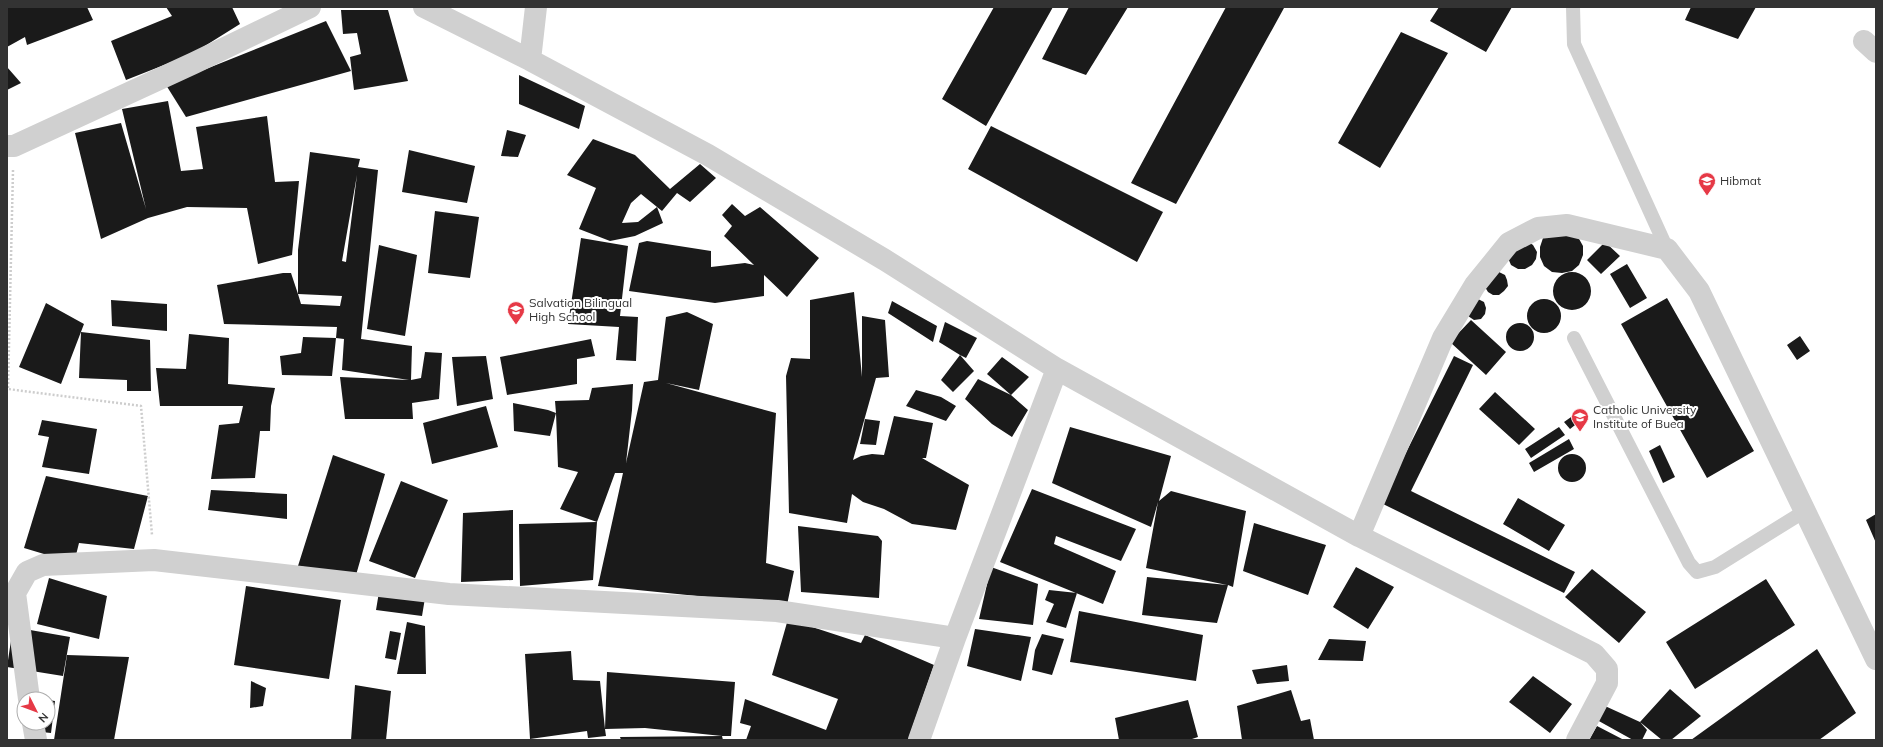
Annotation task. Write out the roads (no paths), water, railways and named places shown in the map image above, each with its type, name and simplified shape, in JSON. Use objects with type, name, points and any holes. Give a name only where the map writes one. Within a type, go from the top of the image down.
[{"type":"street","points":[[10,146],[194,63],[310,7]]},
{"type":"street","points":[[424,7],[530,60],[708,155],[885,260],[1057,369],[1360,536],[1594,654],[1607,669],[1607,683],[1577,740]]},
{"type":"street","points":[[530,60],[536,7]]},
{"type":"street","points":[[1360,536],[1443,338],[1475,285],[1509,243],[1538,228],[1567,225],[1667,249],[1699,291],[1876,659]]},
{"type":"street","points":[[919,740],[955,638],[1057,369]]},
{"type":"street","points":[[28,691],[15,593],[27,572],[43,565],[154,560],[449,594],[777,611],[955,638]]},
{"type":"lane","points":[[1573,7],[1574,44],[1667,249]]},
{"type":"lane","points":[[1574,338],[1689,563],[1697,572],[1715,567],[1805,511]]},
{"type":"place","name":"Hibmat","points":[[1707,196]]},
{"type":"place","name":"Salvation Bilingual High School","points":[[516,325]]},
{"type":"place","name":"Catholic University Institute of Buea","points":[[1580,432]]}]
